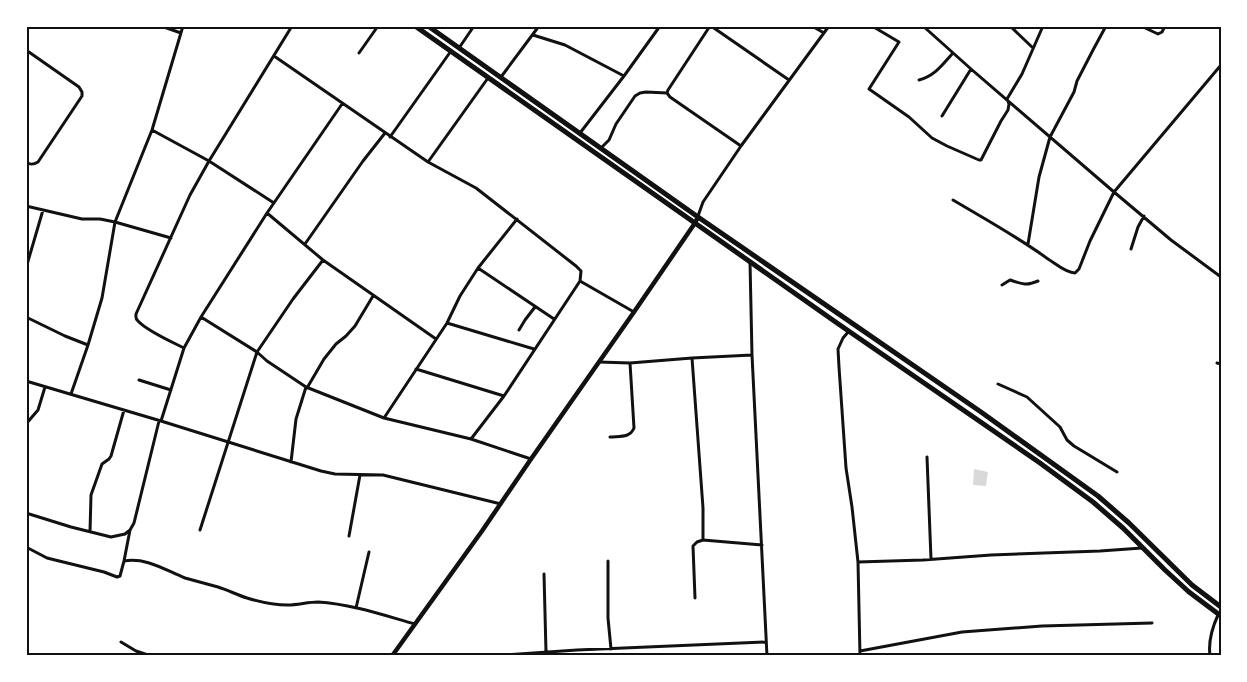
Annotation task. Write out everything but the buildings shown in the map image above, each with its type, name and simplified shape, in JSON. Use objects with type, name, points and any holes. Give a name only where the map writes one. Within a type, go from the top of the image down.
[{"type":"main road","points":[[415,26],[1040,463],[1093,502],[1123,528],[1189,592],[1219,616]]},
{"type":"main road","points":[[428,26],[981,412],[1098,496],[1129,523],[1192,585],[1221,607]]},
{"type":"main road","points":[[1040,463],[1044,457]]},
{"type":"street","points":[[161,26],[181,33]]},
{"type":"street","points":[[71,394],[102,298],[115,222],[152,130],[183,26]]},
{"type":"street","points":[[184,348],[138,321],[136,314],[190,195],[292,26]]},
{"type":"street","points":[[359,53],[378,26]]},
{"type":"street","points":[[459,48],[474,26]]},
{"type":"street","points":[[501,77],[539,26]]},
{"type":"street","points":[[580,133],[660,26]]},
{"type":"street","points":[[667,93],[710,26],[789,80]]},
{"type":"street","points":[[812,26],[824,34]]},
{"type":"street","points":[[392,656],[501,504],[695,223],[703,202],[741,146],[829,26]]},
{"type":"street","points":[[872,26],[899,42],[869,89],[909,117],[932,138],[979,160],[981,160],[1008,110],[1009,104],[1007,99],[1022,74],[1043,26]]},
{"type":"street","points":[[923,26],[1114,192],[1171,240],[1221,277]]},
{"type":"street","points":[[1010,26],[1033,48]]},
{"type":"street","points":[[1028,244],[1039,178],[1050,137],[1074,92],[1077,81],[1092,50],[1106,26]]},
{"type":"street","points":[[1141,26],[1158,34],[1162,32],[1165,26]]},
{"type":"street","points":[[533,35],[565,45],[624,76]]},
{"type":"street","points":[[26,50],[79,87],[82,92],[82,96],[38,162],[33,164],[26,162]]},
{"type":"street","points":[[390,137],[451,51]]},
{"type":"street","points":[[919,80],[937,71],[953,52]]},
{"type":"street","points":[[274,56],[428,162],[476,188],[581,271],[580,281],[504,396],[471,439]]},
{"type":"street","points":[[953,200],[1028,244],[1059,267],[1075,273],[1079,269],[1090,241],[1114,192],[1221,65]]},
{"type":"street","points":[[942,116],[971,69]]},
{"type":"street","points":[[428,162],[488,77]]},
{"type":"street","points":[[602,148],[609,140],[616,124],[635,96],[646,92],[667,93],[670,97],[741,146]]},
{"type":"street","points":[[26,547],[47,558],[117,577],[120,576],[130,530],[134,523],[160,421],[184,348],[201,317],[267,213],[342,104]]},
{"type":"street","points":[[152,130],[209,162],[274,203]]},
{"type":"street","points":[[305,244],[385,133]]},
{"type":"street","points":[[26,206],[82,219],[100,219],[115,222],[171,238]]},
{"type":"street","points":[[26,268],[43,210]]},
{"type":"street","points":[[267,213],[323,260],[436,339]]},
{"type":"street","points":[[1131,249],[1138,227],[1144,216]]},
{"type":"street","points":[[384,418],[447,323],[460,296],[478,268],[517,219]]},
{"type":"street","points":[[200,530],[258,352],[293,299],[323,260]]},
{"type":"street","points":[[750,261],[752,355],[767,656]]},
{"type":"street","points":[[478,268],[554,319]]},
{"type":"street","points":[[1002,285],[1010,280],[1023,284],[1038,281]]},
{"type":"street","points":[[580,281],[634,312]]},
{"type":"street","points":[[291,462],[296,419],[307,388],[324,359],[336,344],[355,326],[373,296]]},
{"type":"street","points":[[520,330],[535,307]]},
{"type":"street","points":[[26,317],[88,345]]},
{"type":"street","points":[[201,317],[258,352],[307,388],[384,418],[471,439],[531,459]]},
{"type":"street","points":[[447,323],[534,349]]},
{"type":"street","points":[[849,331],[838,349],[846,468],[858,562],[860,653],[962,632],[1042,626],[1152,623]]},
{"type":"street","points":[[599,362],[630,363],[752,355]]},
{"type":"street","points":[[692,358],[703,508],[703,540]]},
{"type":"street","points":[[610,437],[628,436],[634,428],[630,363]]},
{"type":"street","points":[[416,369],[504,396]]},
{"type":"street","points":[[139,380],[171,390]]},
{"type":"street","points":[[26,381],[321,471],[335,474],[383,475],[501,504]]},
{"type":"street","points":[[998,384],[1026,397],[1060,427],[1067,440],[1074,446],[1117,472]]},
{"type":"street","points":[[26,424],[38,410],[45,387]]},
{"type":"street","points":[[90,532],[91,495],[102,464],[111,456],[124,410]]},
{"type":"street","points":[[927,458],[931,559]]},
{"type":"street","points":[[349,536],[360,475]]},
{"type":"street","points":[[26,513],[111,538],[130,530]]},
{"type":"street","points":[[695,598],[694,546],[697,542],[703,540],[762,545]]},
{"type":"street","points":[[858,562],[1143,548]]},
{"type":"street","points":[[356,608],[369,552]]},
{"type":"street","points":[[124,561],[143,561],[154,564],[203,584],[261,602],[287,605],[318,602],[356,608],[415,624]]},
{"type":"street","points":[[608,561],[608,618],[611,649]]},
{"type":"street","points":[[544,574],[546,652]]},
{"type":"street","points":[[1210,656],[1210,634],[1219,616]]},
{"type":"street","points":[[121,642],[136,651],[151,656]]},
{"type":"street","points":[[488,656],[766,642]]},
{"type":"shaded area","points":[[974,469],[988,472],[986,486],[973,485]]}]
